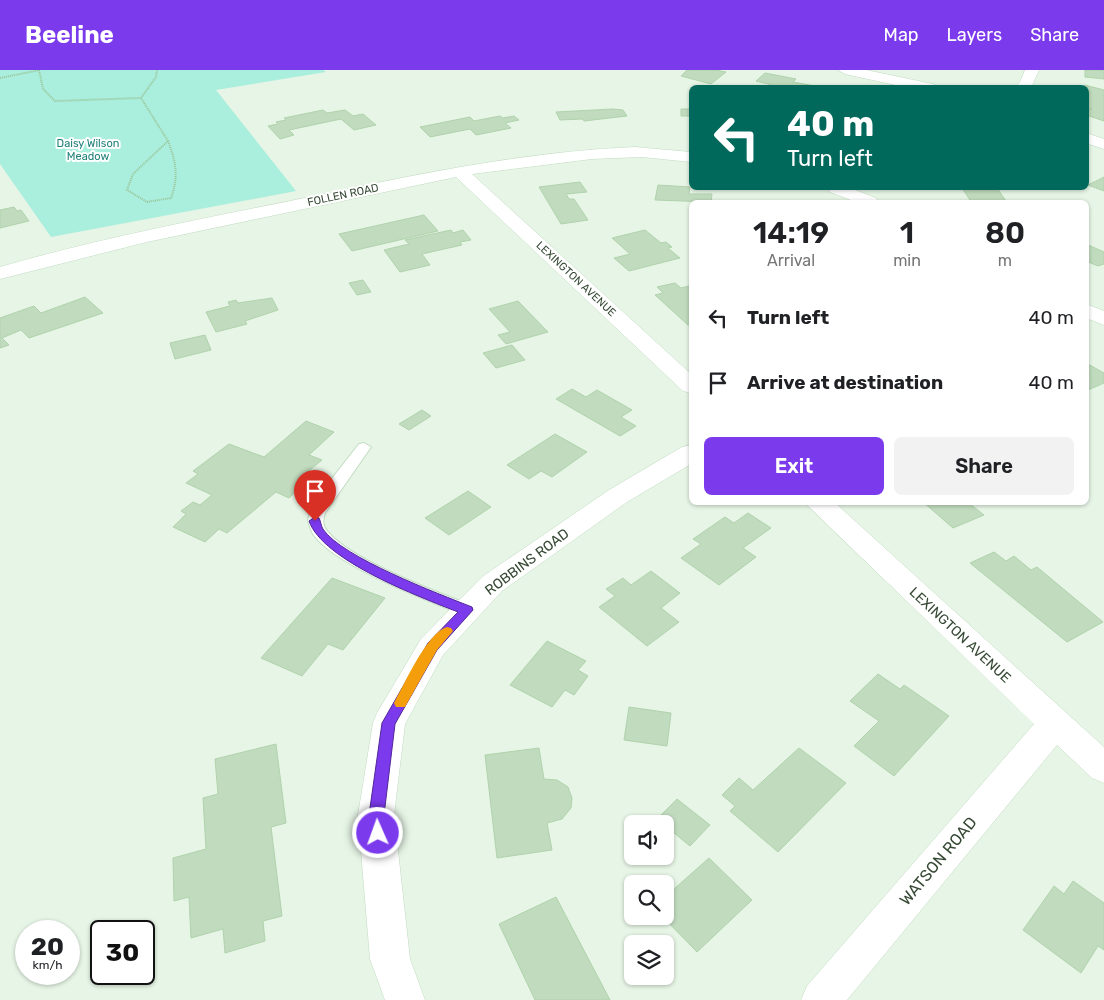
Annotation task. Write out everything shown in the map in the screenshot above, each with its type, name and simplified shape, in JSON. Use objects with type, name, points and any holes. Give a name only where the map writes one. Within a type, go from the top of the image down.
[{"type":"street","points":[[845,70],[918,85]]},
{"type":"street","points":[[1025,85],[1032,70]]},
{"type":"street","points":[[1089,139],[1104,144]]},
{"type":"street","name":"FOLLEN ROAD","points":[[0,273],[118,243],[460,172],[554,157],[636,152],[689,157]]},
{"type":"street","name":"LEXINGTON AVENUE","points":[[460,172],[689,384]]},
{"type":"street","points":[[859,191],[868,200]]},
{"type":"street","points":[[1089,312],[1104,319]]},
{"type":"street","name":"ROBBINS ROAD","points":[[405,1000],[390,959],[376,815],[389,723],[432,647],[492,584],[618,496],[689,454]]},
{"type":"street","name":"LEXINGTON AVENUE","points":[[820,505],[1104,768]]},
{"type":"street","name":"WATSON ROAD","points":[[821,1000],[1055,722]]},
{"type":"lane","points":[[364,447],[321,506],[315,521],[318,531],[336,547],[369,567],[415,590],[467,610]]},
{"type":"path","points":[[0,78],[40,70],[43,89],[55,101],[140,98]]},
{"type":"path","points":[[140,98],[156,77],[157,70]]},
{"type":"path","points":[[140,98],[168,142],[179,166],[171,198],[147,202],[127,190],[133,174],[168,142]]},
{"type":"green space","name":"Daisy Wilson Meadow","points":[[0,70],[323,70],[326,72],[216,90],[296,191],[51,237],[0,164]]},
{"type":"building","points":[[687,70],[726,72],[711,84],[681,76]]},
{"type":"building","points":[[1085,70],[1104,70],[1104,79],[1085,77]]},
{"type":"building","points":[[765,73],[796,79],[793,82],[810,85],[772,85],[756,81]]},
{"type":"building","points":[[1089,86],[1104,90],[1104,121],[1089,116],[1089,110],[1092,109],[1089,108],[1089,95],[1091,93],[1089,93]]},
{"type":"building","points":[[681,109],[689,109],[689,116],[681,116]]},
{"type":"building","points":[[323,110],[327,113],[345,110],[353,116],[363,114],[376,125],[354,130],[341,119],[289,130],[294,135],[280,139],[268,126],[286,120],[284,118]]},
{"type":"building","points":[[623,110],[627,116],[584,121],[583,119],[560,120],[556,112]]},
{"type":"building","points":[[500,116],[503,118],[514,116],[519,120],[505,123],[511,128],[476,135],[470,129],[430,137],[420,127],[470,117],[474,121]]},
{"type":"building","points":[[1104,177],[1104,191],[1089,184]]},
{"type":"building","points":[[580,182],[587,192],[566,194],[569,199],[574,199],[588,220],[561,224],[539,187]]},
{"type":"building","points":[[658,185],[689,187],[689,194],[712,194],[711,200],[655,200]]},
{"type":"building","points":[[963,190],[998,190],[1005,200],[970,200]]},
{"type":"building","points":[[14,207],[17,211],[21,210],[29,221],[0,228],[0,210]]},
{"type":"building","points":[[424,215],[438,231],[352,251],[339,234]]},
{"type":"building","points":[[451,230],[453,233],[463,230],[471,240],[460,242],[462,245],[422,254],[430,265],[400,272],[384,250],[409,244],[405,240]]},
{"type":"building","points":[[645,230],[661,243],[666,242],[672,247],[668,248],[680,258],[629,271],[614,258],[630,254],[612,238]]},
{"type":"building","points":[[1089,245],[1104,252],[1104,264],[1098,266],[1089,262]]},
{"type":"building","points":[[363,280],[371,292],[357,295],[349,283]]},
{"type":"building","points":[[675,283],[681,288],[689,286],[689,325],[655,295],[663,293],[657,287]]},
{"type":"building","points":[[85,297],[103,313],[29,338],[21,330],[2,338],[9,345],[0,348],[0,318],[34,306],[41,313]]},
{"type":"building","points":[[272,298],[278,310],[245,321],[247,324],[216,332],[206,312],[230,306],[228,302],[236,300],[238,303]]},
{"type":"building","points":[[518,301],[548,332],[506,344],[498,335],[510,332],[489,309]]},
{"type":"building","points":[[205,335],[211,350],[175,359],[170,343]]},
{"type":"building","points":[[512,345],[525,360],[496,368],[483,353]]},
{"type":"building","points":[[1089,365],[1104,373],[1104,383],[1089,390]]},
{"type":"building","points":[[572,389],[586,397],[597,390],[632,410],[621,417],[636,426],[620,436],[556,399]]},
{"type":"building","points":[[422,410],[431,416],[409,430],[399,424]]},
{"type":"building","points":[[306,421],[334,432],[309,455],[322,460],[301,477],[308,480],[289,498],[276,492],[227,533],[219,529],[205,542],[173,527],[186,514],[181,511],[193,502],[200,505],[212,495],[186,483],[198,474],[193,471],[229,444],[264,457]]},
{"type":"building","points":[[555,434],[587,452],[552,477],[541,471],[529,479],[507,465]]},
{"type":"building","points":[[468,491],[491,507],[449,535],[425,518]]},
{"type":"building","points":[[926,505],[971,505],[984,515],[953,528]]},
{"type":"building","points":[[748,513],[771,528],[743,548],[756,557],[719,585],[681,558],[701,544],[693,539],[725,517],[734,523]]},
{"type":"building","points":[[994,552],[1006,561],[1014,556],[1031,570],[1037,567],[1103,622],[1067,642],[970,563]]},
{"type":"building","points":[[651,571],[680,593],[661,608],[679,622],[647,646],[599,607],[615,596],[606,589],[623,578],[631,585]]},
{"type":"building","points":[[332,578],[385,598],[343,650],[328,644],[302,676],[261,658]]},
{"type":"building","points":[[547,641],[586,661],[578,670],[588,676],[574,695],[565,690],[552,707],[510,685]]},
{"type":"building","points":[[878,674],[900,689],[904,685],[949,716],[894,776],[854,746],[879,721],[850,701]]},
{"type":"building","points":[[629,707],[671,713],[667,746],[624,740]]},
{"type":"building","points":[[276,744],[286,823],[271,827],[282,916],[263,921],[265,941],[225,953],[223,929],[191,938],[189,897],[174,901],[173,858],[206,849],[203,798],[218,794],[215,759]]},
{"type":"building","points":[[539,748],[544,779],[557,780],[568,787],[572,798],[571,808],[562,819],[547,823],[552,850],[497,858],[485,755]]},
{"type":"building","points":[[799,748],[846,783],[778,852],[730,811],[735,806],[722,795],[739,778],[753,790]]},
{"type":"building","points":[[677,799],[710,825],[690,846],[674,833],[674,815],[661,815]]},
{"type":"building","points":[[709,858],[752,900],[697,952],[671,925],[674,925],[674,889]]},
{"type":"building","points":[[1073,881],[1104,903],[1104,950],[1098,946],[1081,973],[1023,930],[1054,886],[1064,894]]},
{"type":"building","points":[[556,897],[610,1000],[535,1000],[499,924]]},
{"type":"slow traffic","points":[[400,703],[432,647],[447,631]]},
{"type":"route","points":[[315,521],[318,531],[336,547],[369,567],[415,590],[467,610],[432,647],[389,723],[376,815],[378,833]]}]
